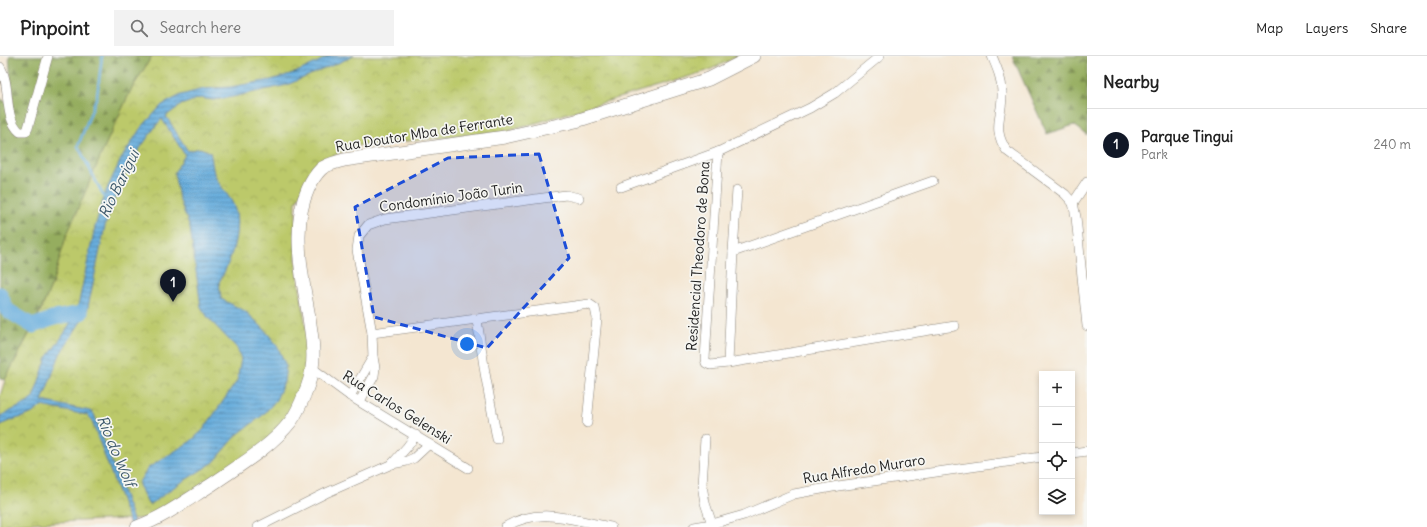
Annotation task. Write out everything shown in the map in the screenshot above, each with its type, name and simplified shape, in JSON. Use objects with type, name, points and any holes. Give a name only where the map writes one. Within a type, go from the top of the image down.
[{"type":"street","points":[[0,67],[6,83],[12,124],[20,132],[26,132],[48,56]]},
{"type":"street","name":"Rua Doutor Mba de Ferrante","points":[[138,527],[171,511],[243,463],[270,442],[291,421],[299,407],[312,368],[311,331],[299,244],[300,222],[303,199],[312,181],[322,168],[344,160],[505,137],[576,121],[709,79],[754,56]]},
{"type":"street","points":[[621,187],[718,152],[810,108],[835,92],[880,56]]},
{"type":"street","points":[[992,56],[1002,81],[1001,106],[998,119],[999,135],[1002,145],[1007,152],[1065,194],[1073,203],[1076,217],[1087,326]]},
{"type":"street","name":"Residencial Theodoro de Bona","points":[[718,152],[705,359],[706,363],[710,365],[728,363],[955,326]]},
{"type":"street","points":[[732,252],[933,181]]},
{"type":"street","points":[[1073,203],[1087,182]]},
{"type":"street","points":[[728,363],[732,252],[737,190]]},
{"type":"street","name":"Condomínio João Turin","points":[[374,376],[376,368],[373,357],[372,333],[357,250],[359,236],[368,225],[385,219],[519,201],[566,195],[579,198]]},
{"type":"street","points":[[372,333],[589,304],[595,308],[597,318],[587,423]]},
{"type":"street","points":[[477,320],[497,439]]},
{"type":"street","points":[[350,396],[373,357]]},
{"type":"street","name":"Rua Carlos Gelenski","points":[[312,368],[350,396],[468,468]]},
{"type":"street","points":[[360,402],[374,376],[366,370]]},
{"type":"street","points":[[392,464],[416,435]]},
{"type":"street","points":[[706,439],[702,485],[705,503],[712,524]]},
{"type":"street","points":[[258,527],[392,464],[414,458],[430,444]]},
{"type":"street","points":[[1075,453],[1087,451]]},
{"type":"street","name":"Rua Alfredo Muraro","points":[[694,527],[712,524],[744,515],[794,494],[838,486],[1039,457]]},
{"type":"street","points":[[504,527],[513,522],[547,515],[566,517],[611,527]]},
{"type":"highlighted area","points":[[539,154],[569,258],[487,348],[374,317],[355,207],[448,158]]},
{"type":"green space","points":[[9,56],[152,56],[130,92],[105,146],[66,237],[52,285],[5,380],[0,379],[0,98],[13,107]]},
{"type":"green space","points":[[152,56],[739,56],[707,71],[506,132],[353,146],[319,163],[296,202],[296,262],[307,334],[308,366],[303,383],[283,427],[229,472],[155,518],[5,524],[0,527],[0,396],[5,380],[37,319],[52,285],[66,237],[105,146],[130,92]]},
{"type":"green space","points":[[1012,56],[1087,56],[1087,135],[1074,125],[1047,134]]},
{"type":"water","name":"Rio Barigui","points":[[330,56],[354,56],[287,85],[213,100],[200,98],[181,105],[166,116],[188,151],[200,148],[210,152],[215,177],[232,202],[235,211],[237,221],[232,254],[219,282],[221,299],[245,311],[263,328],[277,345],[286,366],[284,382],[276,400],[263,415],[238,434],[214,462],[174,487],[150,505],[148,504],[139,482],[148,468],[191,441],[203,430],[237,381],[241,359],[237,348],[209,319],[201,307],[190,228],[179,198],[174,173],[185,155],[162,119],[131,161],[113,202],[105,226],[87,312],[60,354],[42,401],[90,411],[94,414],[135,525],[131,527],[91,419],[87,415],[41,406],[31,414],[0,426],[0,416],[27,403],[33,398],[47,358],[64,334],[77,311],[95,227],[106,191],[121,159],[140,129],[162,105],[181,95],[203,89],[230,87],[271,80],[297,72]]},
{"type":"waterway","name":"Rio Barigui","points":[[102,56],[97,96],[78,146],[105,199]]},
{"type":"waterway","points":[[0,294],[7,310],[33,326],[54,318],[81,313]]},
{"type":"place","name":"Parque Tingui","points":[[173,302]]},
{"type":"water label","name":"Rio do Wolf","points":[[116,451]]}]
